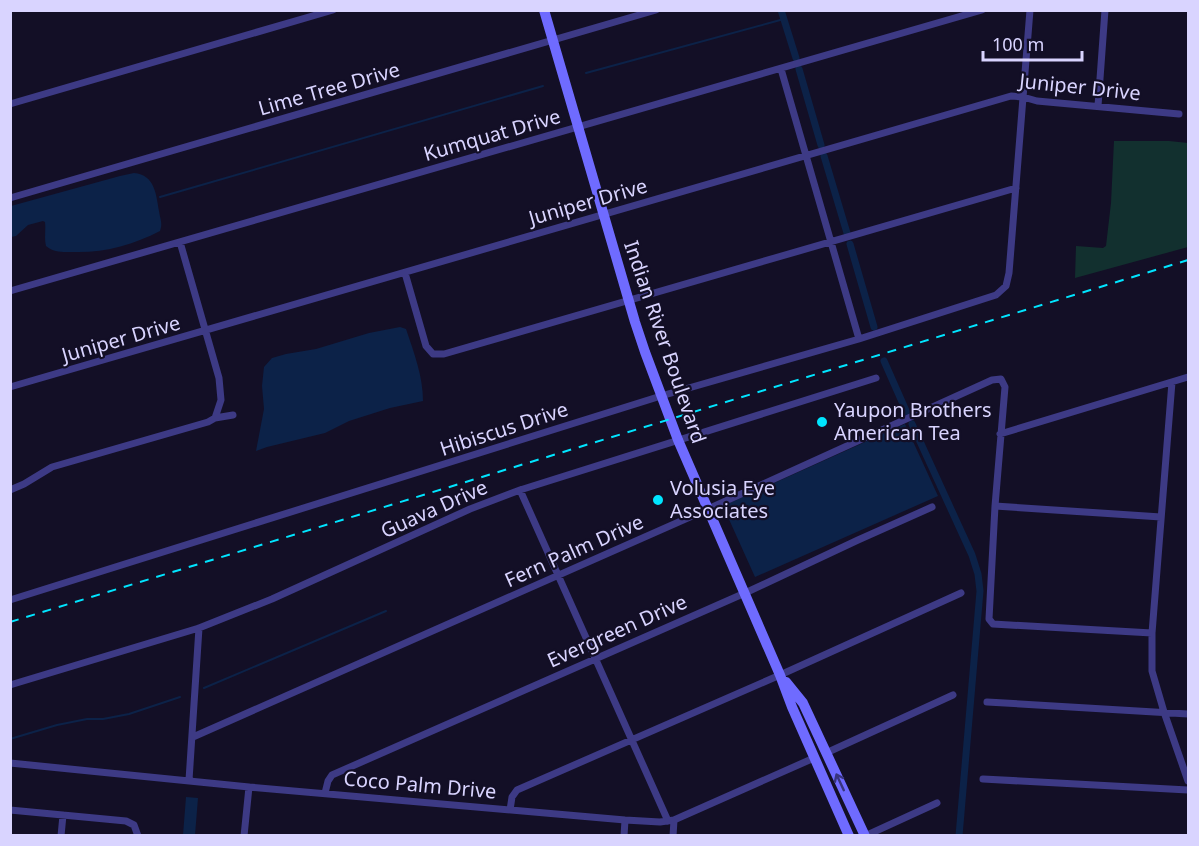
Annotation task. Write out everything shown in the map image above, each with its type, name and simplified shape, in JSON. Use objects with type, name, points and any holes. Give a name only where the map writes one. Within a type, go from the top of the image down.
[{"type":"main road","name":"Indian River Boulevard","points":[[544,10],[628,301],[661,396],[780,675]]},
{"type":"main road","points":[[780,675],[802,704],[865,836]]},
{"type":"main road","points":[[780,675],[849,836]]},
{"type":"street","points":[[10,104],[333,10]]},
{"type":"street","name":"Lime Tree Drive","points":[[10,198],[656,10]]},
{"type":"street","name":"Kumquat Drive","points":[[10,291],[982,10]]},
{"type":"street","points":[[405,273],[426,346],[433,354],[444,354],[1016,188],[1030,10]]},
{"type":"street","points":[[1098,106],[1105,10]]},
{"type":"street","points":[[781,69],[859,339]]},
{"type":"street","name":"Juniper Drive","points":[[10,387],[1011,96],[1037,101],[1179,114]]},
{"type":"street","name":"Hibiscus Drive","points":[[10,600],[661,396],[859,339],[996,296],[1006,286],[1009,273],[1016,188]]},
{"type":"street","points":[[180,243],[219,378],[221,400],[215,418]]},
{"type":"street","points":[[1152,633],[993,624],[989,619],[1000,434],[1188,377]]},
{"type":"street","name":"Guava Drive","points":[[10,685],[199,628],[272,599],[470,510],[520,490],[876,378]]},
{"type":"street","name":"Fern Palm Drive","points":[[193,737],[708,509],[992,380],[1001,380],[1005,387],[1000,434]]},
{"type":"street","points":[[1172,382],[1152,633],[1152,671],[1188,782]]},
{"type":"street","points":[[10,490],[52,467],[208,422],[215,418],[233,415]]},
{"type":"street","points":[[520,490],[631,741],[671,821],[673,836]]},
{"type":"street","points":[[995,506],[1161,517]]},
{"type":"street","name":"Evergreen Drive","points":[[325,793],[327,781],[332,775],[745,593],[932,507]]},
{"type":"street","points":[[510,810],[512,797],[517,790],[961,593]]},
{"type":"street","points":[[189,780],[199,628]]},
{"type":"street","points":[[826,753],[952,695]]},
{"type":"street","points":[[987,702],[1188,714]]},
{"type":"street","name":"Coco Palm Drive","points":[[10,763],[510,810],[625,820],[671,821],[814,758]]},
{"type":"street","points":[[983,779],[1188,790]]},
{"type":"street","points":[[244,836],[249,787]]},
{"type":"street","points":[[865,836],[937,803]]},
{"type":"street","points":[[10,810],[126,820],[134,825],[138,836]]},
{"type":"street","points":[[61,836],[63,815]]},
{"type":"street","points":[[624,836],[625,820]]},
{"type":"green space","points":[[1114,141],[1188,143],[1188,247],[1075,278],[1076,246],[1103,248],[1106,246]]},
{"type":"water","points":[[134,173],[146,177],[153,186],[161,221],[160,231],[118,247],[85,252],[59,252],[46,246],[45,222],[43,221],[28,225],[16,236],[11,237],[11,206]]},
{"type":"water","points":[[400,327],[406,329],[415,356],[423,401],[390,408],[349,421],[325,433],[256,451],[264,409],[262,386],[264,367],[272,358]]},
{"type":"water","points":[[905,424],[938,496],[755,577],[723,506]]},
{"type":"water","points":[[186,797],[198,798],[195,835],[183,835]]},
{"type":"waterway","points":[[781,10],[796,58]]},
{"type":"waterway","points":[[586,73],[784,19]]},
{"type":"waterway","points":[[799,69],[821,145]]},
{"type":"waterway","points":[[160,197],[543,86]]},
{"type":"waterway","points":[[824,156],[847,233]]},
{"type":"waterway","points":[[850,244],[874,327]]},
{"type":"waterway","points":[[884,361],[907,413]]},
{"type":"waterway","points":[[912,424],[972,555],[980,591],[959,836]]},
{"type":"waterway","points":[[204,688],[386,611]]},
{"type":"waterway","points":[[10,739],[57,725],[129,714],[180,697]]},
{"type":"railway","points":[[10,622],[1188,260]]},
{"type":"place","name":"Yaupon Brothers American Tea","points":[[822,422]]},
{"type":"place","name":"Volusia Eye Associates","points":[[658,500]]}]
